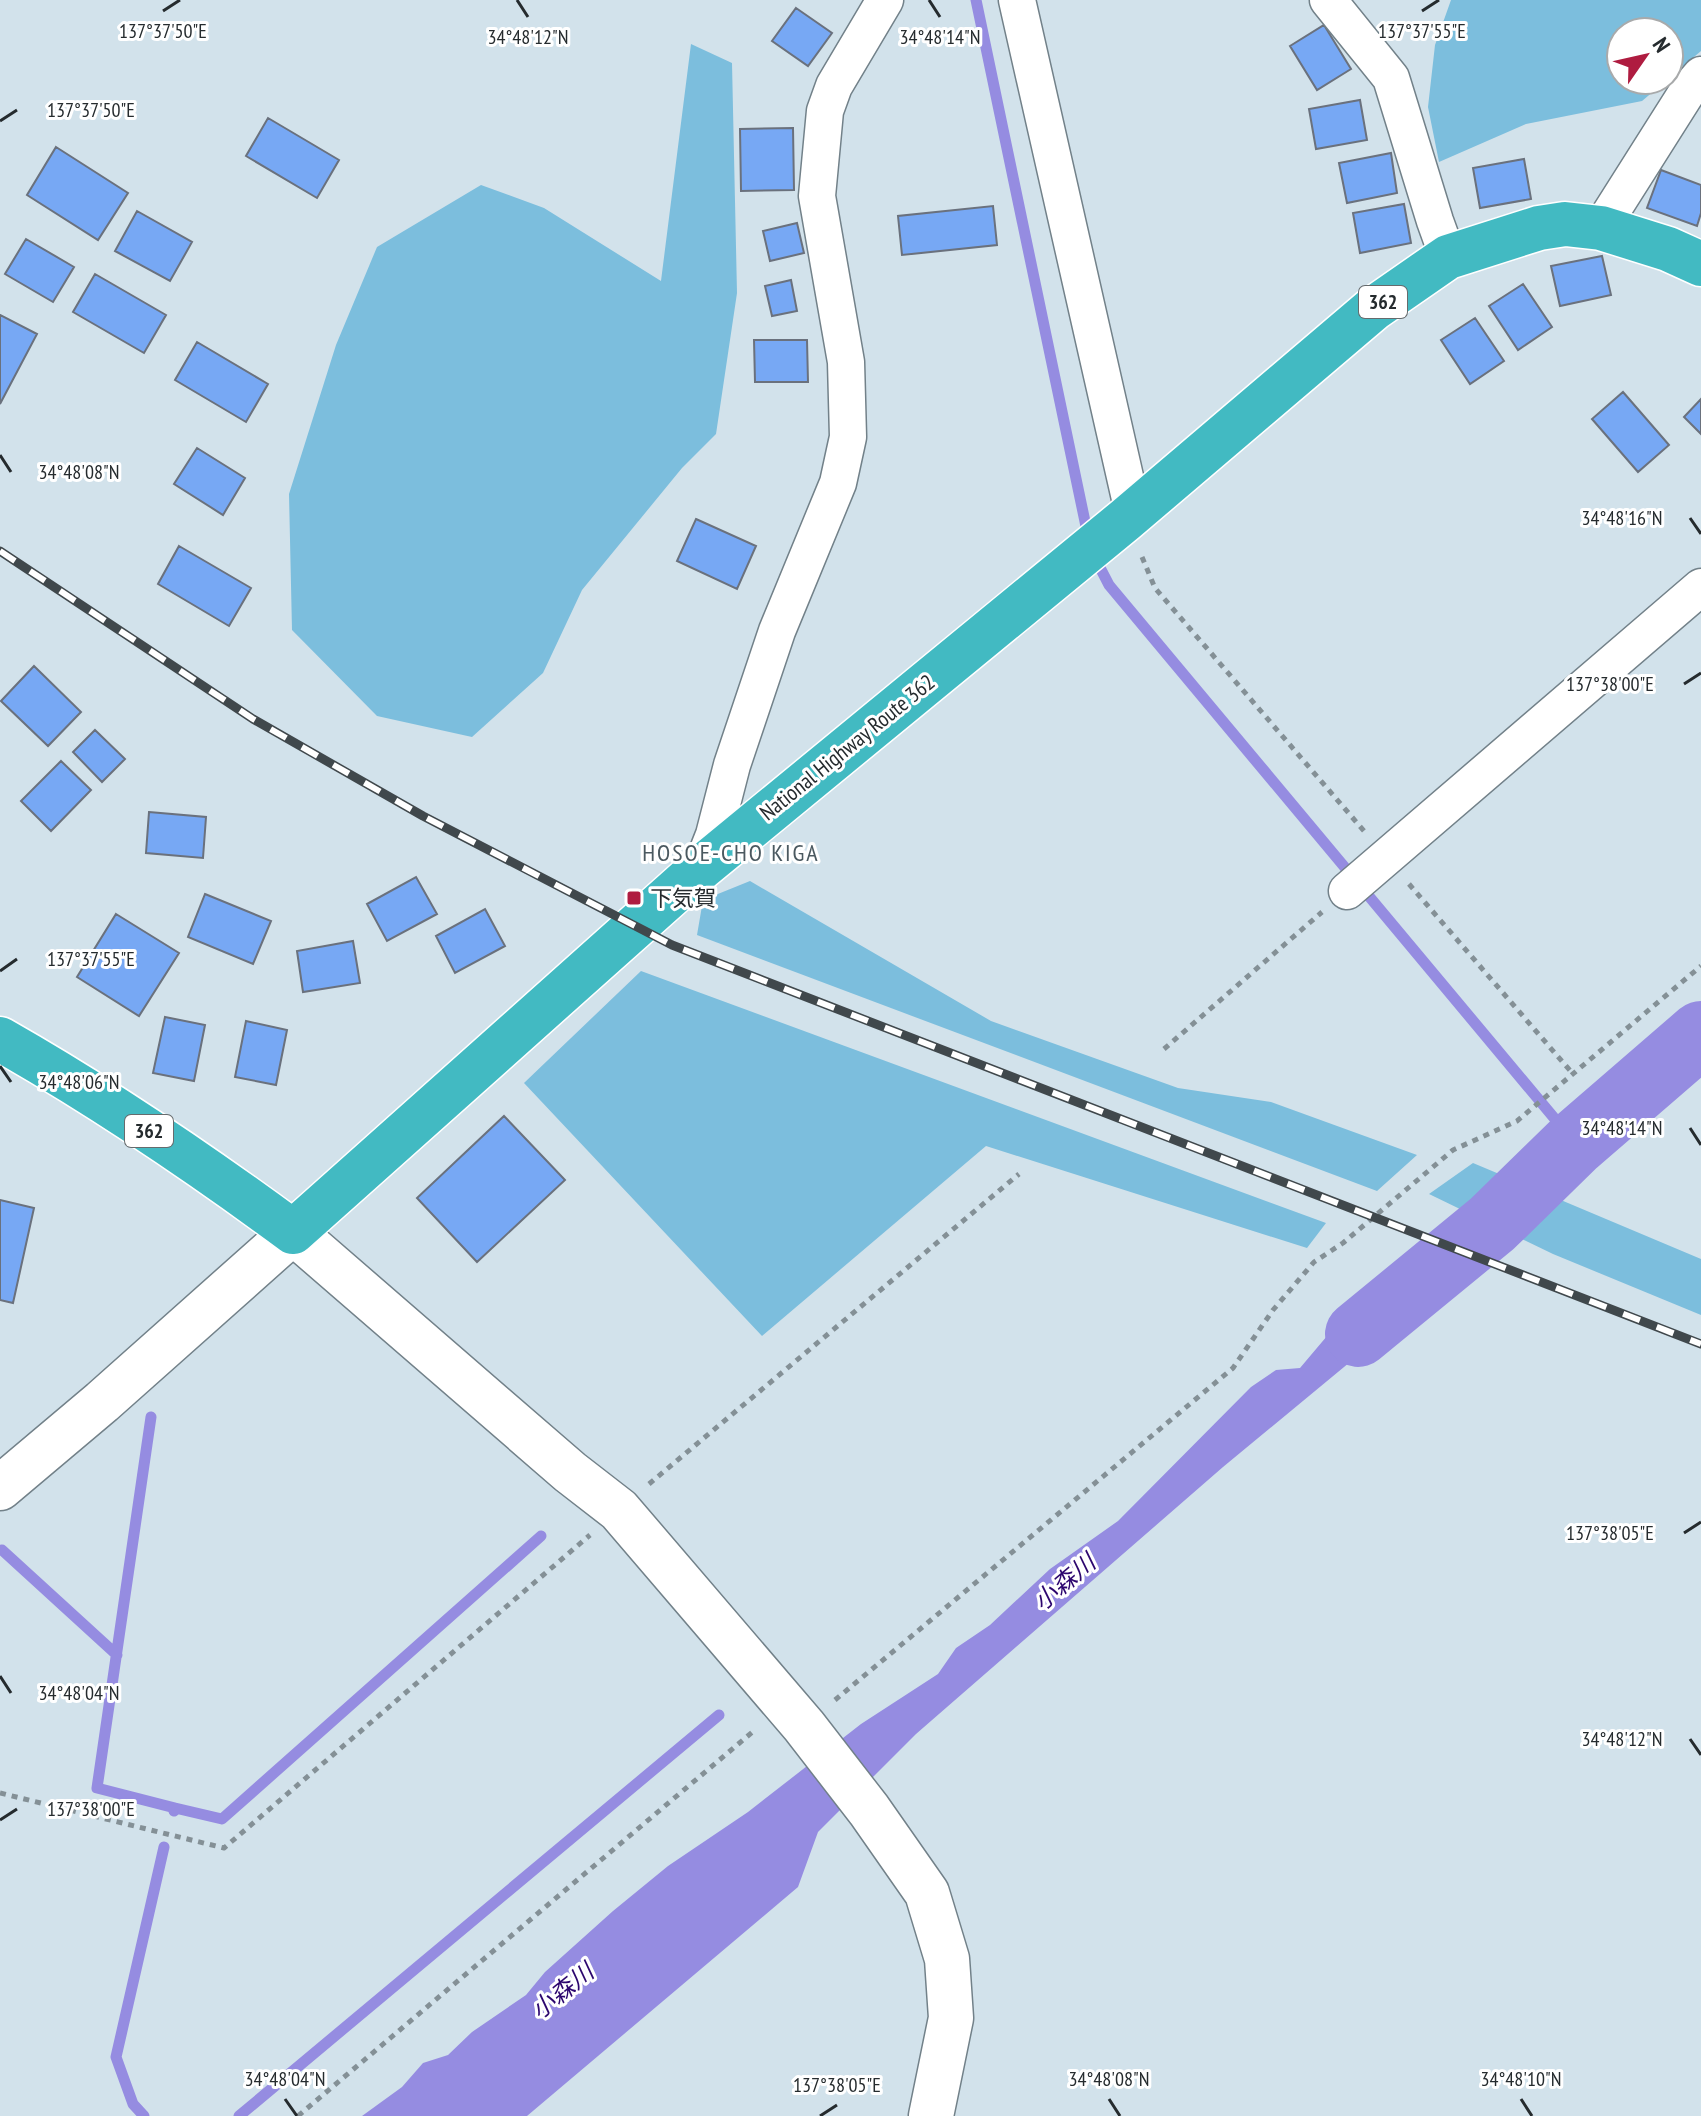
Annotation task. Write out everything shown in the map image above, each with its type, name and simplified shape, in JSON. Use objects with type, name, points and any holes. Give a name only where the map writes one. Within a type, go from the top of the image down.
[{"type":"highway","name":"National Highway Route 362","points":[[293,1232],[701,868],[1126,519],[1373,309],[1448,257],[1539,228],[1565,224],[1601,228],[1668,249],[1701,264]]},
{"type":"highway","name":"362","points":[[0,1039],[67,1077],[196,1161],[293,1232]]},
{"type":"street","points":[[701,868],[777,631],[838,483],[848,437],[846,362],[817,196],[825,111],[834,86],[885,0]]},
{"type":"street","points":[[1017,0],[1126,519]]},
{"type":"street","points":[[1328,0],[1391,78],[1448,257]]},
{"type":"street","points":[[1601,228],[1681,101],[1701,75]]},
{"type":"street","points":[[1368,872],[1701,587]]},
{"type":"street","points":[[0,1488],[293,1232],[570,1472],[619,1510],[794,1716],[869,1810],[927,1893],[947,1959],[951,2018],[931,2116]]},
{"type":"path","points":[[1126,519],[1155,588],[1368,872],[1573,1074]]},
{"type":"path","points":[[1164,1049],[1368,872]]},
{"type":"path","points":[[298,2116],[794,1716],[1233,1368],[1273,1310],[1314,1262],[1343,1243],[1453,1150],[1517,1121],[1701,966]]},
{"type":"path","points":[[0,1793],[224,1848],[1019,1174]]},
{"type":"shaded area","points":[[1451,0],[1701,0],[1701,51],[1685,64],[1685,16],[1605,16],[1605,96],[1648,96],[1642,101],[1526,124],[1439,162],[1428,107],[1435,45]]},
{"type":"shaded area","points":[[691,44],[732,63],[737,293],[716,434],[682,468],[582,590],[543,673],[472,737],[377,716],[292,630],[289,494],[336,345],[377,247],[481,185],[544,208],[661,281]]},
{"type":"shaded area","points":[[750,881],[991,1021],[1178,1088],[1271,1102],[1417,1155],[1377,1191],[697,935],[703,900]]},
{"type":"shaded area","points":[[641,971],[1326,1223],[1307,1248],[986,1146],[762,1336],[524,1083]]},
{"type":"shaded area","points":[[1473,1163],[1701,1259],[1701,1315],[1553,1254],[1429,1194]]},
{"type":"water","points":[[1429,1264],[1425,1300],[1223,1467],[916,1734],[818,1832],[798,1887],[527,2116],[362,2116],[402,2087],[423,2063],[448,2055],[472,2032],[526,1995],[545,1972],[668,1866],[748,1812],[861,1724],[938,1674],[956,1648],[990,1625],[1050,1569],[1118,1521],[1251,1387],[1276,1370],[1300,1368],[1360,1297],[1392,1279]]},
{"type":"building","points":[[796,8],[832,33],[808,66],[772,41]]},
{"type":"building","points":[[1324,25],[1351,69],[1317,90],[1290,46]]},
{"type":"building","points":[[1360,100],[1367,140],[1316,149],[1309,109]]},
{"type":"building","points":[[268,118],[339,160],[317,198],[246,156]]},
{"type":"building","points":[[793,128],[794,190],[741,191],[740,129]]},
{"type":"building","points":[[56,147],[128,193],[98,240],[27,195]]},
{"type":"building","points":[[1391,153],[1397,193],[1347,203],[1339,163]]},
{"type":"building","points":[[1524,159],[1531,199],[1480,208],[1473,168]]},
{"type":"building","points":[[1661,170],[1701,185],[1701,213],[1697,226],[1647,208]]},
{"type":"building","points":[[1404,204],[1411,243],[1360,253],[1353,213]]},
{"type":"building","points":[[993,206],[997,245],[902,255],[898,216]]},
{"type":"building","points":[[137,211],[192,242],[170,281],[115,251]]},
{"type":"building","points":[[797,223],[804,253],[770,261],[763,231]]},
{"type":"building","points":[[26,239],[74,267],[53,302],[5,274]]},
{"type":"building","points":[[1602,256],[1611,295],[1560,306],[1551,266]]},
{"type":"building","points":[[95,274],[166,315],[144,353],[73,312]]},
{"type":"building","points":[[791,280],[797,311],[772,316],[765,286]]},
{"type":"building","points":[[1523,284],[1552,327],[1518,350],[1489,306]]},
{"type":"building","points":[[0,315],[37,334],[0,404]]},
{"type":"building","points":[[1475,318],[1504,361],[1470,384],[1441,340]]},
{"type":"building","points":[[754,340],[807,340],[808,382],[755,382]]},
{"type":"building","points":[[197,342],[268,384],[246,422],[175,380]]},
{"type":"building","points":[[1623,392],[1669,445],[1638,472],[1592,419]]},
{"type":"building","points":[[1701,399],[1701,434],[1684,417]]},
{"type":"building","points":[[197,448],[245,478],[223,515],[174,484]]},
{"type":"building","points":[[696,519],[756,546],[737,589],[677,561]]},
{"type":"building","points":[[179,546],[251,588],[229,626],[158,584]]},
{"type":"building","points":[[34,666],[81,712],[48,746],[1,701]]},
{"type":"building","points":[[95,730],[125,759],[102,782],[73,752]]},
{"type":"building","points":[[61,761],[91,790],[51,831],[21,801]]},
{"type":"building","points":[[149,812],[206,817],[203,858],[146,853]]},
{"type":"building","points":[[416,877],[437,914],[387,941],[367,904]]},
{"type":"building","points":[[205,894],[271,921],[253,964],[188,937]]},
{"type":"building","points":[[485,909],[505,946],[455,973],[436,936]]},
{"type":"building","points":[[116,914],[179,953],[139,1016],[77,977]]},
{"type":"building","points":[[353,941],[360,983],[303,992],[297,951]]},
{"type":"building","points":[[165,1017],[205,1025],[194,1081],[153,1073]]},
{"type":"building","points":[[246,1021],[287,1030],[276,1085],[235,1077]]},
{"type":"building","points":[[504,1116],[565,1180],[477,1262],[417,1198]]},
{"type":"building","points":[[0,1200],[34,1208],[13,1303],[0,1300]]},
{"type":"waterway","points":[[976,0],[1088,536]]},
{"type":"waterway","points":[[1094,556],[1109,585],[1575,1143]]},
{"type":"waterway","name":"小森川","points":[[1358,1334],[1492,1224],[1575,1143],[1701,1034]]},
{"type":"waterway","points":[[151,1417],[97,1788],[175,1808]]},
{"type":"waterway","points":[[174,1811],[175,1808],[222,1819],[541,1536]]},
{"type":"waterway","points":[[2,1550],[117,1655]]},
{"type":"waterway","points":[[239,2116],[719,1715]]},
{"type":"waterway","points":[[144,2116],[133,2104],[116,2057],[164,1847]]},
{"type":"railway","points":[[0,551],[253,719],[423,816],[672,945],[1701,1344]]},
{"type":"place","name":"下気賀","points":[[634,898]]},
{"type":"district","name":"HOSOE-CHO KIGA","points":[[731,852]]}]
